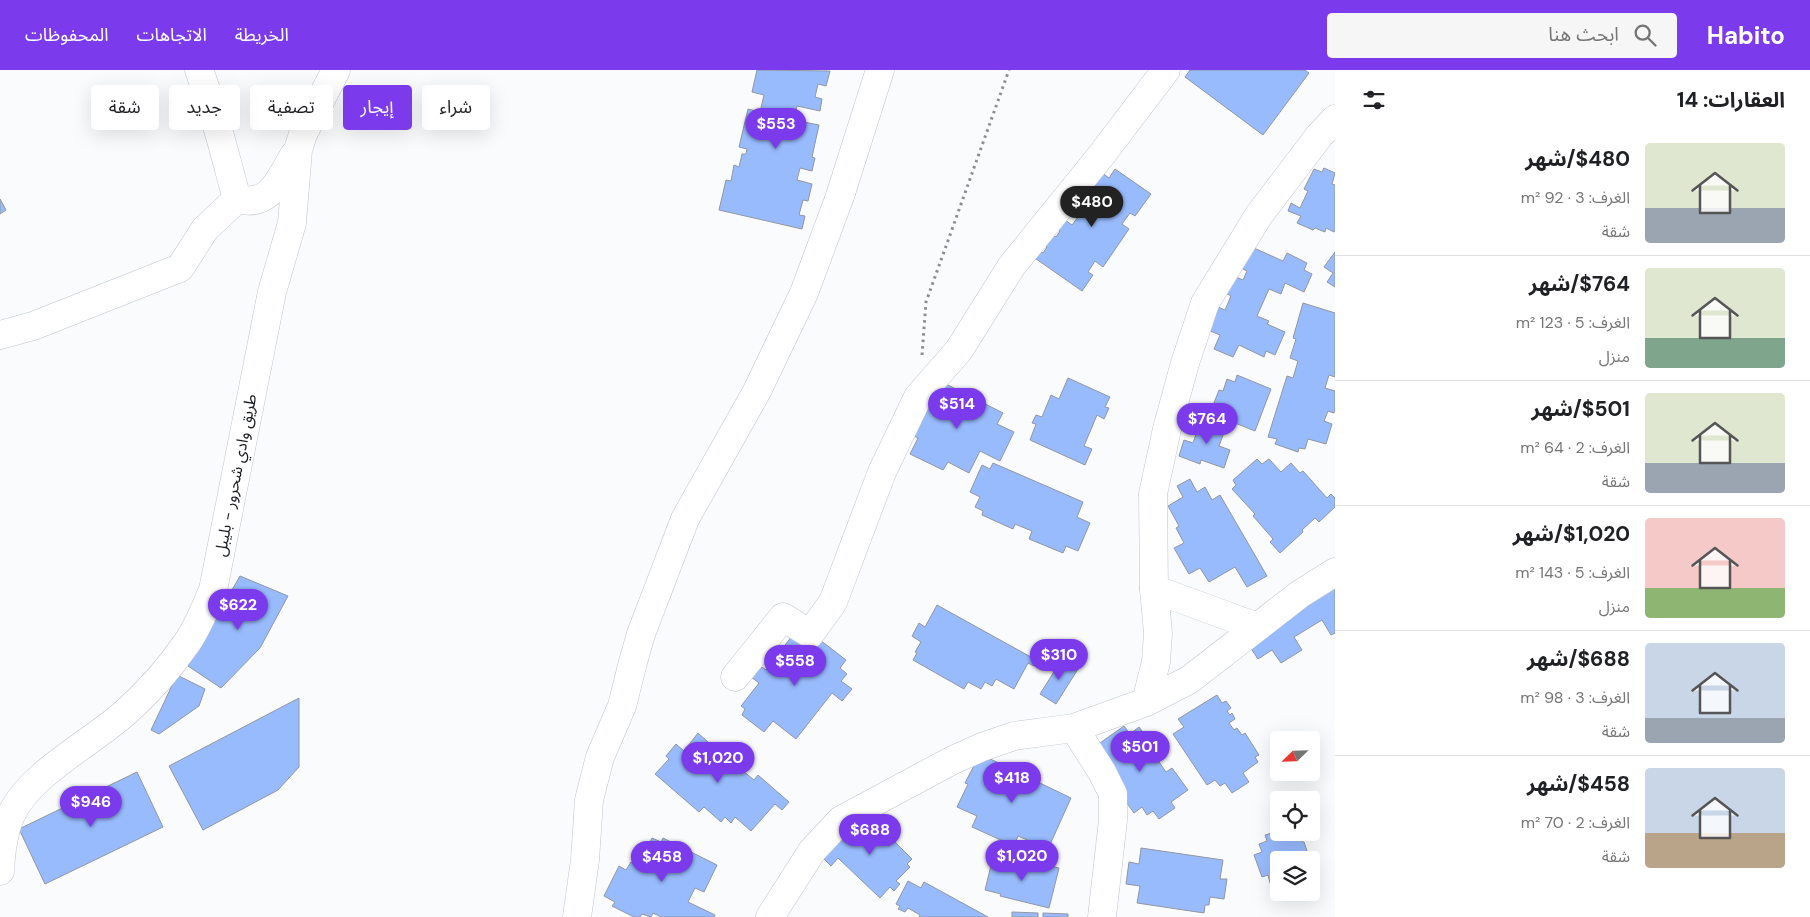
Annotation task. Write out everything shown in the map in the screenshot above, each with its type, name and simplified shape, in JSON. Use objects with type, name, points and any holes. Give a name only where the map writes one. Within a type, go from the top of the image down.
[{"type":"street","points":[[198,70],[208,94],[237,199]]},
{"type":"street","name":"طريق وادي شحرور - بليبل","points":[[0,871],[7,826],[11,814],[21,799],[60,761],[93,739],[147,692],[187,644],[199,623],[213,590],[272,292],[292,223],[298,150],[303,134],[336,70]]},
{"type":"street","points":[[577,917],[589,800],[600,757],[622,706],[632,662],[641,634],[685,519],[757,391],[804,293],[840,196],[880,70]]},
{"type":"street","points":[[735,677],[783,617],[810,634],[833,602],[882,472],[918,396],[958,350],[1011,267],[1103,153],[1166,70]]},
{"type":"street","points":[[1146,702],[1156,662],[1158,633],[1154,589],[1153,494],[1182,372],[1205,303],[1259,214],[1319,136],[1335,119]]},
{"type":"street","points":[[237,199],[247,202],[262,199],[270,193],[276,187],[298,150]]},
{"type":"street","points":[[0,335],[33,326],[180,268],[205,229],[237,199]]},
{"type":"street","points":[[770,917],[812,851],[841,820],[953,760],[982,747],[1014,736],[1074,728],[1146,702],[1189,680],[1300,594],[1335,572]]},
{"type":"street","points":[[1154,589],[1257,627]]},
{"type":"street","points":[[1074,728],[1102,772],[1113,794],[1113,820],[1102,917]]},
{"type":"path","points":[[922,359],[926,302],[1009,70]]},
{"type":"building","points":[[757,70],[830,71],[826,86],[818,84],[815,97],[822,99],[820,111],[797,106],[794,120],[819,125],[812,157],[815,158],[812,171],[800,168],[797,180],[812,184],[808,201],[803,200],[799,215],[805,216],[802,229],[719,210],[726,180],[731,181],[734,165],[739,167],[742,154],[746,154],[747,149],[739,147],[748,109],[760,112],[764,95],[752,92]]},
{"type":"building","points":[[1190,70],[1305,70],[1309,73],[1263,135],[1185,77]]},
{"type":"building","points":[[1324,168],[1335,173],[1332,184],[1335,185],[1334,232],[1326,228],[1325,232],[1315,228],[1313,230],[1297,223],[1301,216],[1288,211],[1291,203],[1300,208],[1308,191],[1304,189],[1314,169],[1322,172]]},
{"type":"building","points":[[1097,169],[1109,178],[1115,169],[1151,194],[1135,216],[1130,213],[1122,224],[1129,229],[1103,267],[1095,261],[1088,272],[1093,275],[1082,291],[1029,254],[1034,246],[1043,253],[1047,247],[1042,243],[1050,233],[1056,237],[1060,231],[1054,227],[1061,217],[1072,225],[1078,217],[1069,211],[1076,201],[1086,208],[1089,205],[1081,199],[1089,188],[1097,193],[1100,189],[1089,181]]},
{"type":"building","points":[[0,199],[6,210],[0,214]]},
{"type":"building","points":[[1247,245],[1283,261],[1287,253],[1307,263],[1304,270],[1312,274],[1304,292],[1285,283],[1281,294],[1269,289],[1257,316],[1269,321],[1267,324],[1285,332],[1275,355],[1266,351],[1264,357],[1239,345],[1233,357],[1214,349],[1220,335],[1208,330],[1218,307],[1225,310],[1231,296],[1222,291],[1229,274],[1243,280],[1247,271],[1237,266]]},
{"type":"building","points":[[1335,252],[1335,287],[1327,282],[1333,273],[1324,267]]},
{"type":"building","points":[[1303,303],[1335,313],[1335,377],[1329,375],[1325,388],[1335,391],[1335,411],[1334,413],[1328,411],[1324,421],[1332,424],[1326,444],[1308,439],[1305,449],[1299,448],[1298,452],[1275,444],[1277,439],[1268,437],[1287,376],[1293,378],[1298,361],[1290,358],[1296,339],[1293,338]]},
{"type":"building","points":[[1237,375],[1271,389],[1255,431],[1210,413],[1219,390],[1223,391],[1227,379],[1235,382]]},
{"type":"building","points":[[1068,378],[1110,397],[1105,407],[1109,408],[1104,419],[1097,415],[1084,446],[1092,449],[1085,465],[1030,440],[1036,424],[1032,423],[1036,415],[1042,417],[1051,395],[1059,399]]},
{"type":"building","points":[[946,384],[1003,413],[997,424],[1014,432],[1000,461],[980,451],[969,473],[948,462],[943,470],[910,454],[918,438],[906,432],[926,391],[939,398]]},
{"type":"building","points":[[1209,418],[1227,424],[1219,446],[1230,450],[1224,468],[1201,460],[1200,464],[1179,456],[1184,440],[1193,443],[1198,428],[1205,430]]},
{"type":"building","points":[[1257,459],[1262,464],[1269,459],[1281,472],[1291,463],[1300,473],[1303,471],[1327,498],[1331,494],[1335,498],[1335,507],[1319,522],[1315,518],[1280,553],[1270,542],[1273,539],[1253,516],[1255,514],[1232,489],[1236,485],[1233,480]]},
{"type":"building","points":[[993,463],[1083,502],[1077,517],[1090,523],[1078,551],[1066,546],[1063,553],[1029,539],[1032,531],[1015,524],[1013,529],[982,515],[983,511],[975,507],[980,497],[970,492],[982,465],[990,469]]},
{"type":"building","points":[[1190,479],[1197,492],[1205,487],[1212,500],[1220,495],[1267,576],[1247,587],[1235,567],[1209,582],[1200,568],[1189,574],[1174,548],[1184,543],[1176,528],[1179,526],[1168,506],[1183,497],[1177,486]]},
{"type":"building","points":[[240,576],[288,596],[260,648],[221,688],[188,666]]},
{"type":"building","points":[[1335,585],[1335,633],[1331,635],[1322,620],[1294,637],[1302,650],[1281,663],[1272,650],[1258,659],[1246,641]]},
{"type":"building","points":[[937,605],[1038,661],[1034,666],[1028,663],[1014,689],[996,679],[992,686],[985,682],[981,689],[968,682],[964,689],[913,660],[921,642],[912,636],[919,623],[925,627]]},
{"type":"building","points":[[792,636],[812,651],[820,640],[846,660],[840,668],[847,674],[841,681],[852,689],[842,701],[832,693],[796,739],[773,721],[764,732],[742,715],[745,709],[741,706],[759,683],[747,674],[756,663],[766,670]]},
{"type":"building","points":[[1062,659],[1078,669],[1056,704],[1040,694]]},
{"type":"building","points":[[177,675],[205,689],[199,706],[159,734],[151,730]]},
{"type":"building","points":[[1217,695],[1222,703],[1226,701],[1231,708],[1227,711],[1230,715],[1232,713],[1235,719],[1229,723],[1234,730],[1237,728],[1242,735],[1245,733],[1259,755],[1255,757],[1258,762],[1243,773],[1249,782],[1232,793],[1225,783],[1220,786],[1215,780],[1207,785],[1173,734],[1184,727],[1178,719]]},
{"type":"building","points":[[299,698],[299,767],[278,790],[203,830],[169,766]]},
{"type":"building","points":[[1124,726],[1130,734],[1139,727],[1146,737],[1150,733],[1160,747],[1153,753],[1166,772],[1172,768],[1188,790],[1171,802],[1175,808],[1159,819],[1153,811],[1147,815],[1142,807],[1134,813],[1097,761],[1107,754],[1100,743]]},
{"type":"building","points":[[698,733],[719,752],[723,747],[736,758],[732,762],[754,780],[758,775],[789,802],[782,810],[775,804],[751,831],[735,817],[731,823],[725,817],[721,822],[704,807],[699,812],[655,774],[669,759],[666,756],[676,744],[684,751]]},
{"type":"building","points":[[980,754],[1071,798],[1048,849],[1018,836],[1014,846],[972,827],[977,816],[957,807],[968,784],[965,783]]},
{"type":"building","points":[[137,772],[163,827],[45,884],[19,829]]},
{"type":"building","points":[[856,820],[862,826],[868,820],[874,826],[879,821],[891,832],[883,841],[889,846],[894,841],[912,859],[907,864],[910,867],[896,881],[900,884],[894,891],[890,887],[880,898],[838,858],[831,866],[821,856]]},
{"type":"building","points":[[1270,834],[1270,841],[1302,841],[1304,842],[1307,851],[1270,851],[1270,883],[1268,875],[1262,877],[1254,855],[1262,852],[1259,844],[1267,841],[1265,835]]},
{"type":"building","points":[[652,838],[661,842],[663,838],[717,865],[704,892],[695,888],[688,902],[715,915],[714,917],[661,917],[653,913],[651,917],[642,914],[640,917],[634,917],[612,906],[615,902],[604,896],[619,866],[626,870],[631,862],[642,868],[646,860],[642,858]]},
{"type":"building","points":[[1141,848],[1223,860],[1220,879],[1227,879],[1224,899],[1210,897],[1209,905],[1205,905],[1204,913],[1137,903],[1140,886],[1126,884],[1129,862],[1139,864]]},
{"type":"building","points":[[993,857],[1042,869],[1043,864],[1059,868],[1049,908],[1000,896],[1001,894],[985,890]]},
{"type":"building","points":[[908,881],[921,888],[924,882],[988,917],[919,917],[920,915],[908,908],[905,912],[898,909],[900,906],[896,904]]},
{"type":"building","points":[[1012,912],[1038,913],[1038,917],[1012,917]]},
{"type":"building","points":[[1043,913],[1068,914],[1068,917],[1043,917]]}]
